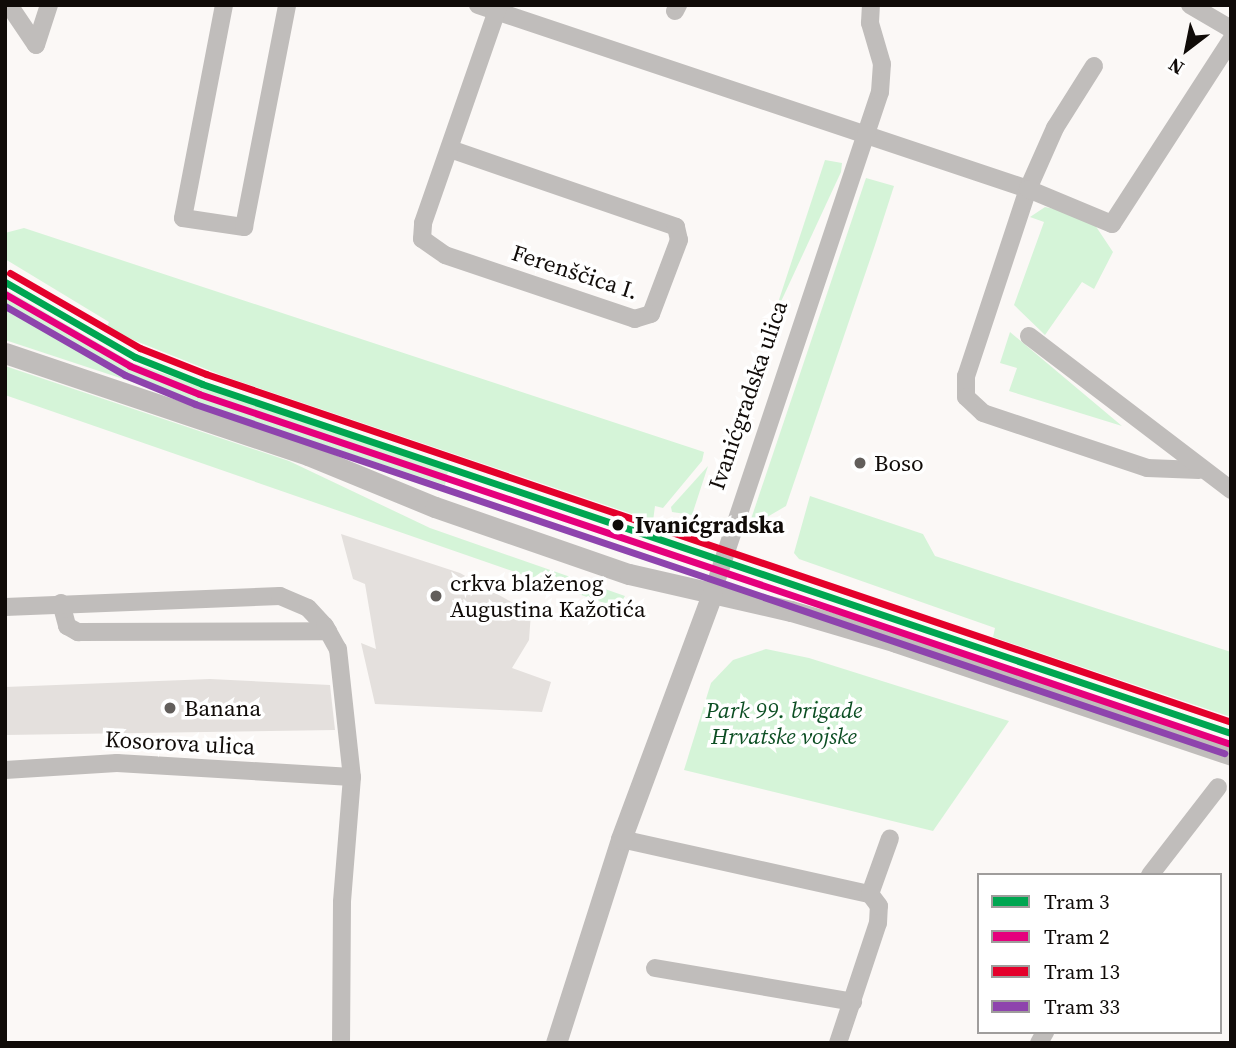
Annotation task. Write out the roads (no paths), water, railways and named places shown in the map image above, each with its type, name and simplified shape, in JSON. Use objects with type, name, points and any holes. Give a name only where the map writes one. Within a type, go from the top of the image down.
[{"type":"street","points":[[9,5],[36,45],[49,5]]},
{"type":"street","points":[[224,5],[183,219],[244,227],[287,5]]},
{"type":"street","points":[[478,5],[499,7],[868,132],[1028,188],[1112,224],[1231,40]]},
{"type":"street","points":[[1190,5],[1231,29]]},
{"type":"street","name":"Ferenščica I.","points":[[450,149],[676,227],[679,240],[651,314],[635,319],[429,247],[422,239],[423,223],[499,7]]},
{"type":"street","name":"Ivanićgradska ulica","points":[[556,1043],[621,839],[712,594],[868,132],[883,76],[866,8]]},
{"type":"street","points":[[1094,66],[1055,128],[1028,188],[966,376],[966,397],[983,413],[1147,468],[1199,470]]},
{"type":"street","points":[[1029,336],[1199,470],[1231,490]]},
{"type":"street","points":[[5,353],[308,455],[435,508],[616,570],[896,642],[1231,755]]},
{"type":"street","points":[[5,607],[280,596],[308,608],[328,631],[338,649],[352,777],[342,902],[341,1043]]},
{"type":"street","points":[[61,603],[67,626],[78,632],[328,631]]},
{"type":"street","name":"Kosorova ulica","points":[[5,770],[117,763],[352,777]]},
{"type":"street","points":[[1152,873],[1218,787]]},
{"type":"street","points":[[870,894],[890,838]]},
{"type":"street","points":[[621,839],[870,894],[879,906],[878,923],[838,1043]]},
{"type":"street","points":[[655,968],[853,1002]]},
{"type":"tram line","name":"13","points":[[10,273],[140,348],[206,374],[1231,722]]},
{"type":"tram line","name":"3","points":[[5,282],[135,357],[202,384],[1231,733]]},
{"type":"tram line","name":"2","points":[[5,294],[130,366],[199,394],[1228,743]]},
{"type":"tram line","name":"33","points":[[5,306],[125,375],[195,404],[1224,753]]},
{"type":"place","name":"Boso","points":[[860,463]]},
{"type":"place","name":"Ivanićgradska","points":[[618,525]]},
{"type":"place","name":"crkva blaženog Augustina Kažotića","points":[[436,596]]},
{"type":"place","name":"Banana","points":[[170,708]]},
{"type":"park label","name":"Park 99. brigade Hrvatske vojske","points":[[784,723]]}]
